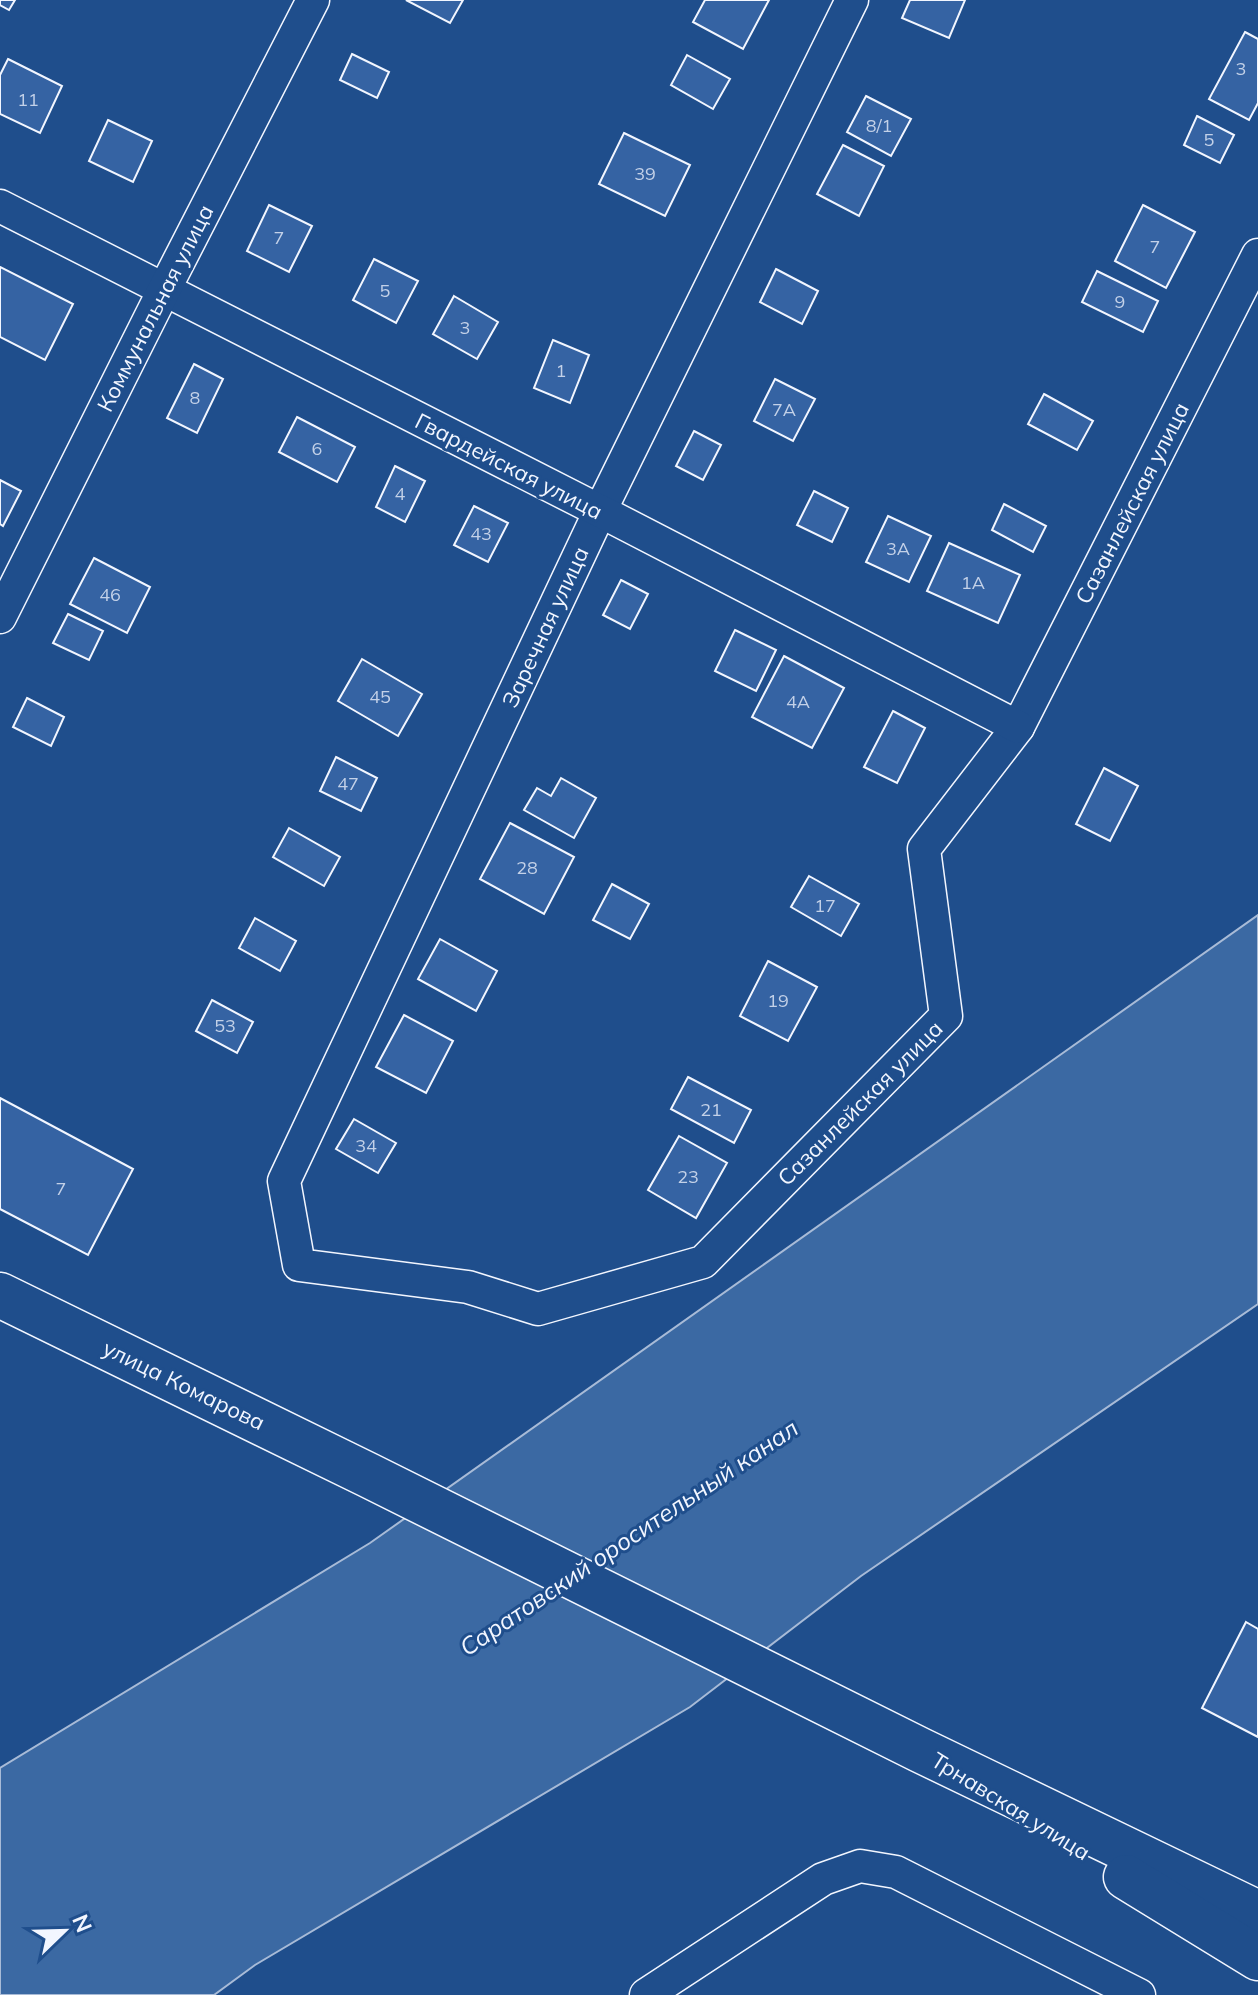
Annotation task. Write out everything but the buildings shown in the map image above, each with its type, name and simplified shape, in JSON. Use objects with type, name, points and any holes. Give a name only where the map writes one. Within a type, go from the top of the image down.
[{"type":"main road","name":"улица Комарова","points":[[0,1295],[920,1750]]},
{"type":"main road","name":"Трнавская улица","points":[[920,1750],[1258,1913]]},
{"type":"main road","name":"Трнавская улица","points":[[920,1750],[1258,1958]]},
{"type":"street","name":"Коммунальная улица","points":[[0,617],[313,0]]},
{"type":"street","name":"Заречная улица","points":[[299,1265],[284,1181],[600,511],[852,0]]},
{"type":"street","name":"Гвардейская улица","points":[[0,206],[1018,727]]},
{"type":"street","name":"Сазанлейская улица","points":[[299,1265],[468,1287],[538,1309],[703,1262],[946,1016],[924,849],[1018,727],[1258,255]]},
{"type":"street","points":[[646,1995],[823,1879],[860,1866],[896,1872],[1139,1995]]},
{"type":"water","name":"Саратовский оросительный канал","points":[[1258,915],[1258,1304],[861,1576],[690,1707],[255,1965],[214,1995],[0,1995],[0,1768],[370,1543]]}]
